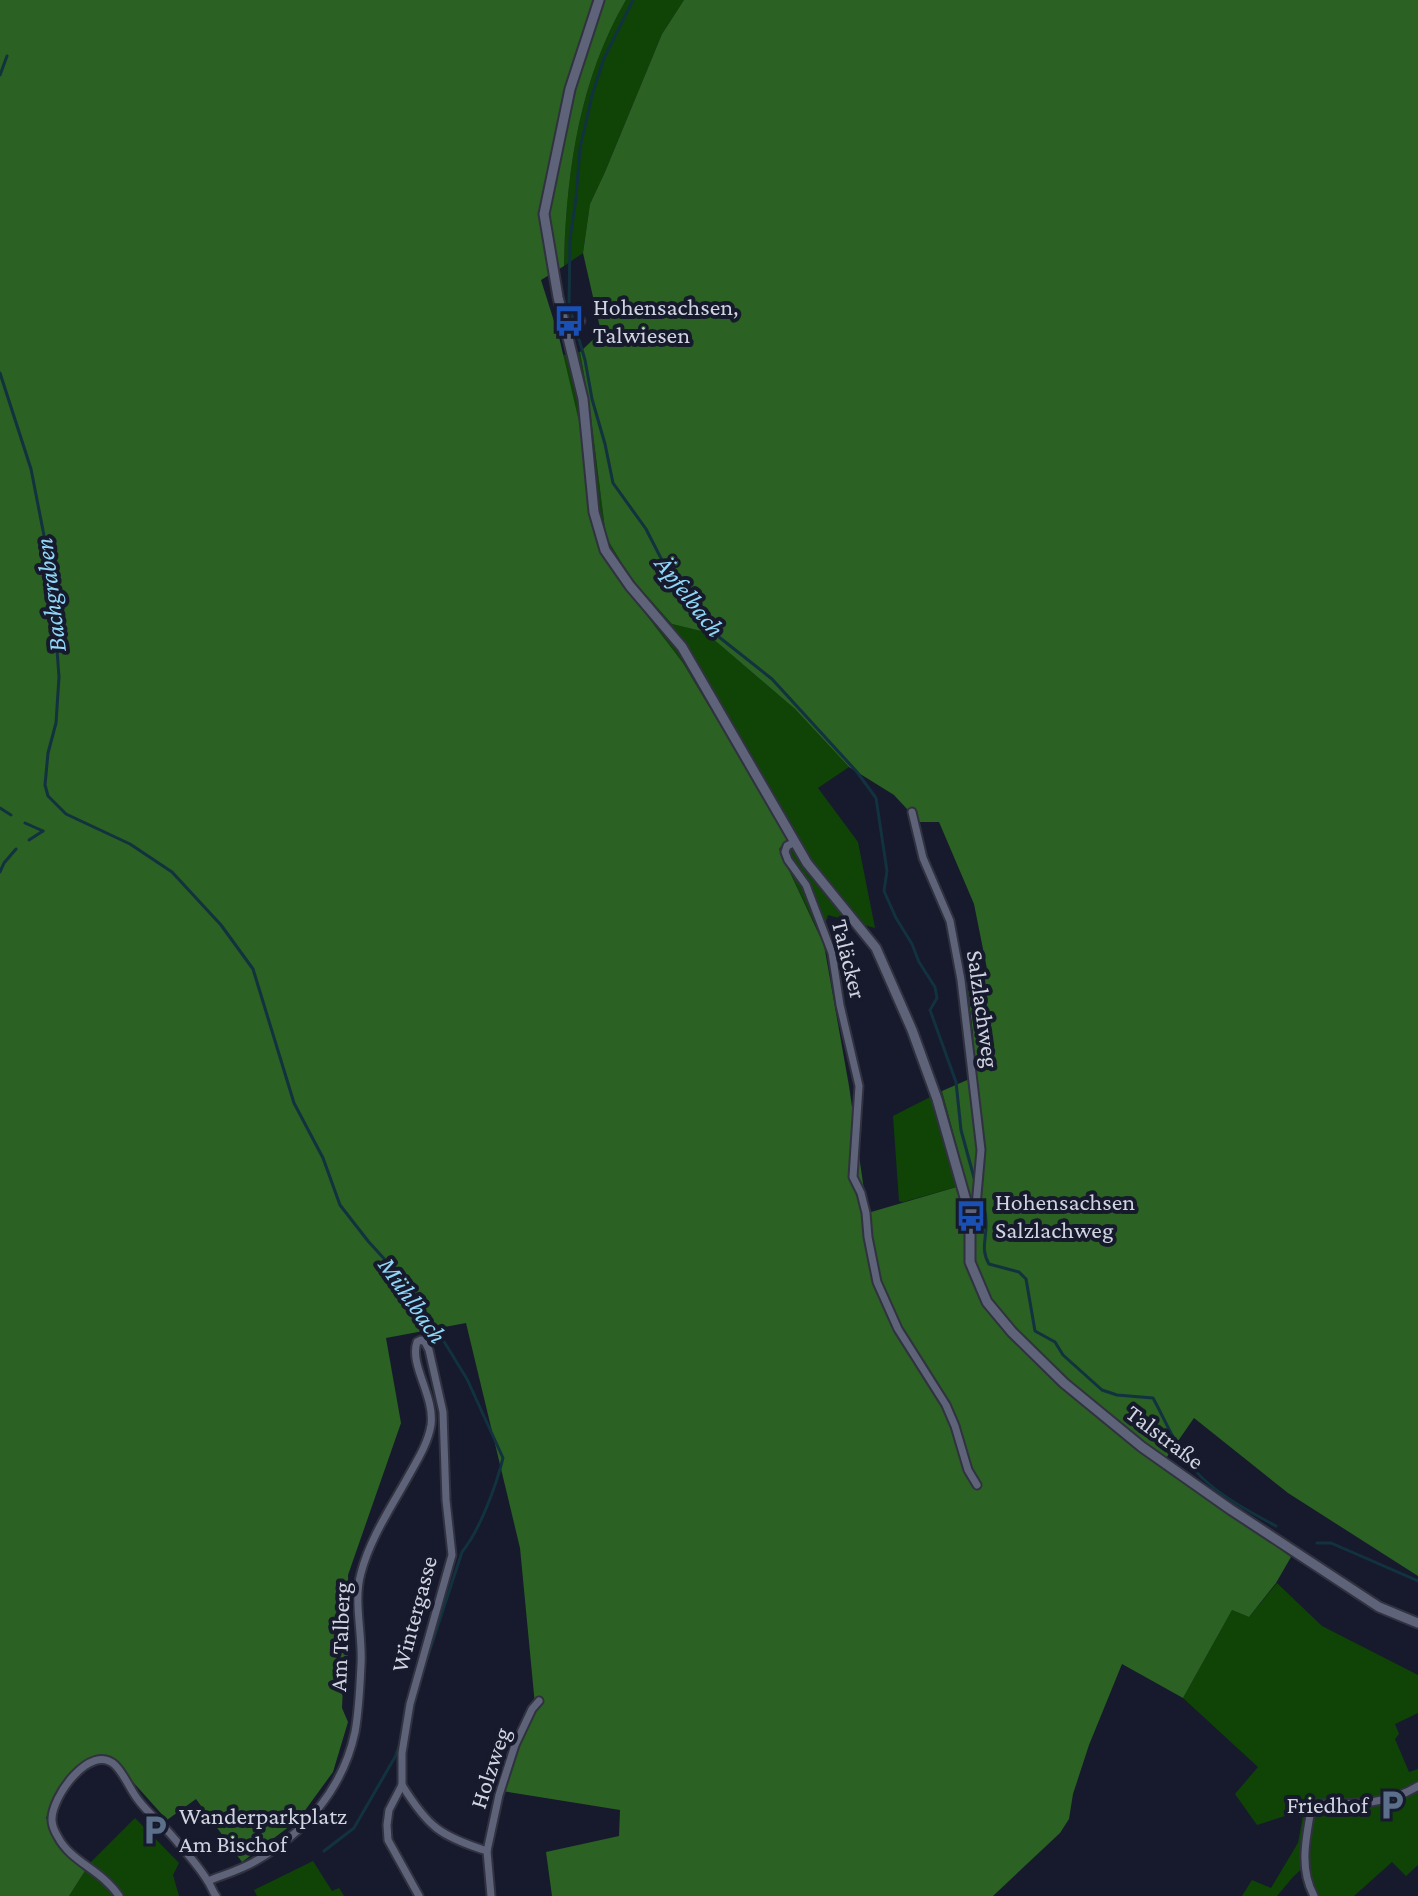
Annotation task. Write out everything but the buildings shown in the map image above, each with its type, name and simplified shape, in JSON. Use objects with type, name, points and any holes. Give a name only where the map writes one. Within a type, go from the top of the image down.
[{"type":"street","points":[[599,0],[570,89],[544,214],[555,285],[583,399],[594,512],[605,550],[630,586],[682,647],[795,842]]},
{"type":"street","points":[[566,328],[581,321]]},
{"type":"street","name":"Salzlachweg","points":[[912,812],[923,858],[950,921],[961,980],[981,1150],[976,1206],[970,1215]]},
{"type":"street","name":"Taläcker","points":[[970,1215],[937,1099],[912,1030],[876,948],[807,863],[795,842],[787,846],[785,852],[806,885],[832,953],[840,1005],[859,1086],[853,1177],[866,1213],[877,1282],[898,1329],[946,1405],[968,1470],[977,1485]]},
{"type":"street","name":"Talstraße","points":[[970,1215],[970,1262],[987,1302],[1012,1332],[1064,1383],[1142,1447],[1230,1509],[1379,1607],[1418,1623]]},
{"type":"street","name":"Wintergasse","points":[[417,1342],[425,1342],[429,1350],[443,1412],[446,1500],[452,1555],[410,1704],[402,1753],[402,1785],[389,1810],[387,1825],[388,1840],[419,1896]]},
{"type":"street","name":"Am Talberg","points":[[208,1881],[253,1863],[299,1830],[315,1815],[341,1774],[355,1732],[362,1662],[360,1576],[371,1545],[421,1453],[432,1421],[430,1401],[414,1350],[417,1342]]},
{"type":"street","name":"Holzweg","points":[[491,1896],[487,1851],[499,1795],[515,1745],[539,1701]]},
{"type":"street","points":[[119,1896],[111,1883],[63,1845],[52,1821],[66,1783],[87,1764],[98,1759],[112,1762],[139,1802],[173,1837],[216,1896]]},
{"type":"street","points":[[402,1785],[418,1811],[442,1834],[487,1851]]},
{"type":"street","points":[[1314,1896],[1304,1857],[1312,1804],[1387,1800],[1418,1786]]},
{"type":"green space","points":[[0,0],[626,0],[597,62],[578,128],[568,197],[564,266],[541,280],[559,337],[585,447],[590,511],[610,567],[683,663],[788,838],[779,849],[824,945],[864,1190],[871,1212],[967,1184],[942,1091],[974,1077],[967,982],[987,969],[974,904],[939,822],[919,822],[894,795],[849,767],[795,709],[705,632],[672,624],[631,578],[606,537],[580,352],[601,332],[583,253],[590,204],[662,34],[684,0],[1418,0],[1418,1576],[1288,1493],[1194,1418],[1162,1464],[1291,1557],[1276,1583],[1249,1617],[1232,1610],[1183,1698],[1122,1664],[1089,1745],[1073,1794],[1069,1819],[1060,1833],[993,1896],[552,1896],[546,1852],[619,1836],[620,1810],[502,1791],[535,1705],[520,1548],[466,1323],[386,1338],[401,1423],[348,1575],[350,1649],[344,1666],[342,1708],[348,1722],[333,1772],[298,1820],[242,1862],[196,1799],[167,1820],[115,1762],[94,1763],[59,1790],[46,1818],[70,1847],[90,1863],[69,1896],[0,1896]]},
{"type":"green space","points":[[626,0],[684,0],[662,34],[590,204],[583,253],[564,266],[568,197],[578,128],[597,62]]},
{"type":"green space","points":[[580,352],[606,537],[672,624],[705,632],[795,709],[849,767],[818,788],[858,842],[875,928],[828,915],[821,936],[779,849],[788,837],[683,663],[610,567],[590,511],[563,355]]},
{"type":"green space","points":[[942,1091],[967,1184],[899,1201],[893,1116]]},
{"type":"green space","points":[[1277,1583],[1322,1626],[1418,1675],[1418,1713],[1395,1724],[1399,1734],[1395,1739],[1409,1772],[1418,1769],[1418,1865],[1406,1876],[1392,1862],[1354,1896],[1317,1896],[1309,1862],[1277,1896],[1242,1896],[1252,1880],[1271,1888],[1298,1843],[1304,1810],[1257,1825],[1235,1794],[1258,1767],[1183,1698],[1232,1610],[1249,1617]]},
{"type":"green space","points":[[135,1818],[179,1863],[173,1875],[179,1896],[69,1896],[90,1863]]},
{"type":"green space","points":[[313,1861],[332,1891],[339,1888],[344,1896],[257,1896],[254,1890]]},
{"type":"waterway","name":"Äpfelbach","points":[[633,0],[604,58],[592,95],[580,148],[570,239],[569,305],[613,483],[646,529],[668,572],[719,637],[772,679],[857,772],[876,798],[887,871],[884,891],[919,962],[935,987],[937,998],[930,1010],[956,1082],[961,1130],[976,1185]]},
{"type":"waterway","name":"Bachgraben","points":[[0,75],[7,56]]},
{"type":"waterway","name":"Mühlbach","points":[[0,373],[31,469],[47,551],[59,677],[56,723],[48,753],[45,785],[48,796],[66,814],[130,844],[172,872],[221,925],[253,969],[294,1103],[323,1158],[340,1205],[408,1285],[467,1379],[503,1458],[487,1507],[462,1552],[421,1677]]},
{"type":"waterway","name":"Mühlbach","points":[[0,808],[11,815]]},
{"type":"waterway","name":"Mühlbach","points":[[25,823],[43,831]]},
{"type":"waterway","points":[[29,840],[43,831]]},
{"type":"waterway","points":[[0,872],[16,849]]},
{"type":"waterway","name":"Äpfelbach","points":[[978,1195],[985,1215],[986,1259],[989,1264],[1019,1272],[1026,1279],[1035,1331],[1055,1342],[1063,1355],[1102,1390],[1117,1395],[1153,1398],[1194,1470],[1227,1497],[1276,1526]]},
{"type":"waterway","name":"Äpfelbach","points":[[1317,1543],[1331,1543],[1418,1581]]},
{"type":"waterway","name":"Mühlbach","points":[[324,1851],[354,1828],[401,1741]]},
{"type":"place","name":"Hohensachsen, Talwiesen","points":[[569,321]]},
{"type":"place","name":"Hohensachsen Salzlachweg","points":[[971,1216]]},
{"type":"place","name":"Friedhof","points":[[1392,1805]]},
{"type":"place","name":"Wanderparkplatz Am Bischof","points":[[155,1830]]}]
